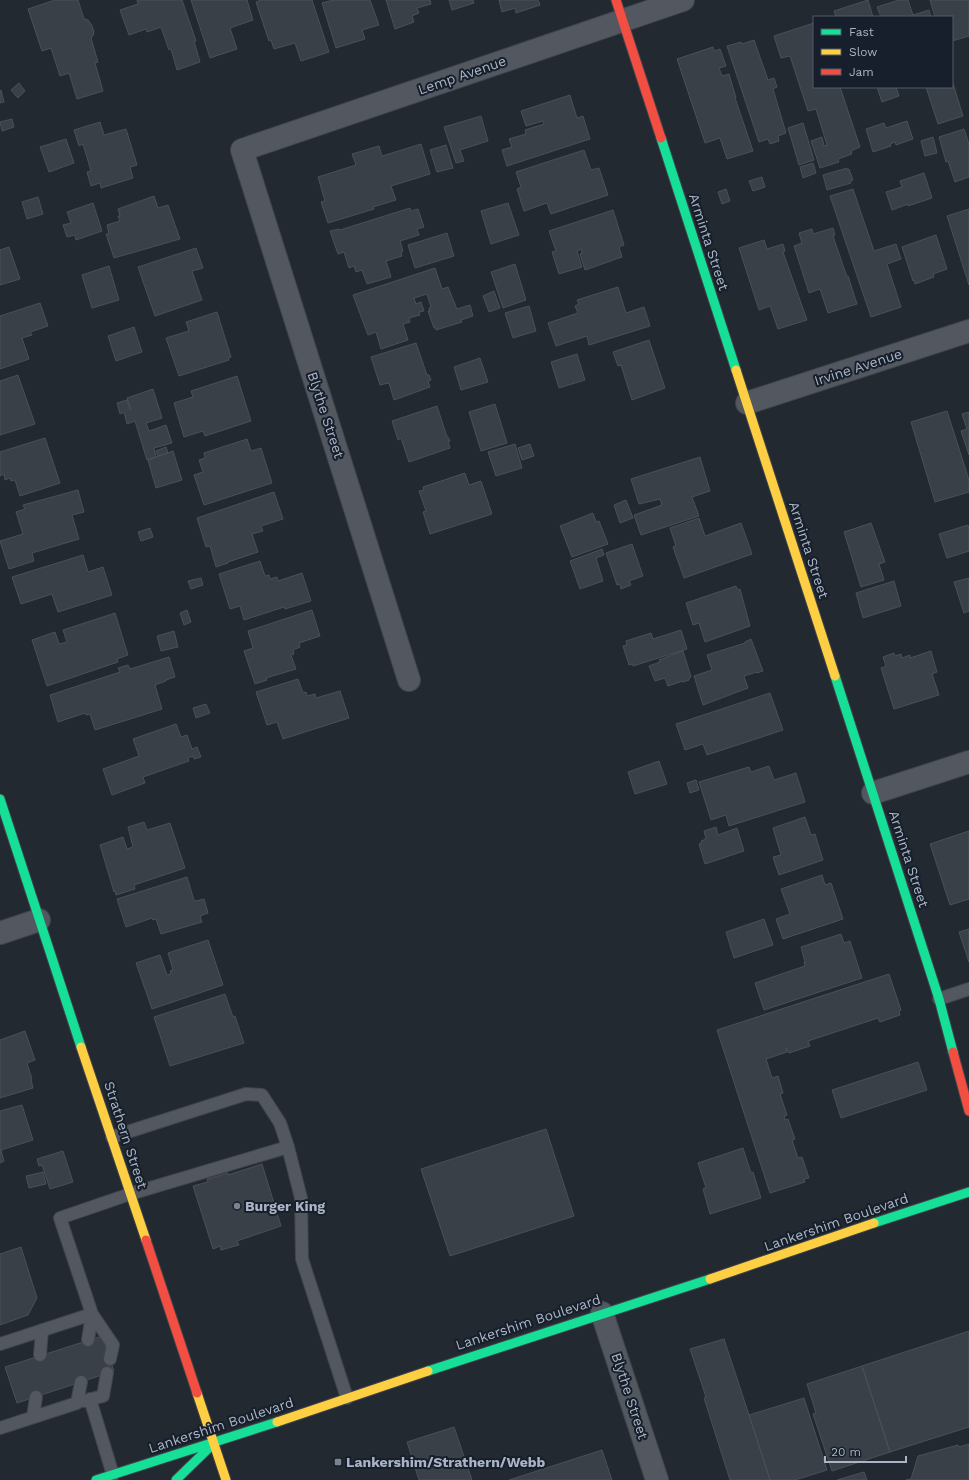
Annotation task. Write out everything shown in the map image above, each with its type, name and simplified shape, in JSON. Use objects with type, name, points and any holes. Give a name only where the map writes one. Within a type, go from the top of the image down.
[{"type":"main road","name":"Arminta Street","points":[[619,10],[939,999],[969,1111]]},
{"type":"main road","name":"Strathern Street","points":[[0,799],[38,920],[226,1480]]},
{"type":"main road","name":"Lankershim Boulevard","points":[[96,1480],[214,1443],[969,1192]]},
{"type":"main road","points":[[203,1468],[214,1443]]},
{"type":"main road","points":[[176,1480],[214,1443]]},
{"type":"street","name":"Lemp Avenue","points":[[242,150],[619,10],[683,0]]},
{"type":"street","name":"Blythe Street","points":[[242,150],[409,680]]},
{"type":"street","name":"Irvine Avenue","points":[[747,404],[969,331]]},
{"type":"street","points":[[873,793],[969,762]]},
{"type":"street","points":[[0,933],[38,920]]},
{"type":"street","name":"Blythe Street","points":[[602,1313],[657,1480]]},
{"type":"lane","points":[[939,999],[969,989]]},
{"type":"lane","points":[[112,1137],[246,1094],[262,1095],[280,1123],[288,1147],[301,1198],[302,1259],[347,1398]]},
{"type":"lane","points":[[110,1359],[113,1345],[92,1314],[60,1218],[130,1194],[288,1147]]},
{"type":"lane","points":[[0,1344],[92,1314]]},
{"type":"lane","points":[[88,1340],[92,1314]]},
{"type":"lane","points":[[40,1356],[42,1330]]},
{"type":"lane","points":[[0,1428],[103,1396],[107,1374]]},
{"type":"lane","points":[[77,1403],[81,1382]]},
{"type":"lane","points":[[34,1418],[36,1397]]},
{"type":"lane","points":[[90,1399],[113,1475]]},
{"type":"building","points":[[55,0],[78,0],[84,19],[88,20],[91,24],[94,31],[91,38],[98,62],[95,63],[103,91],[77,99],[69,73],[60,76],[51,48],[42,51],[28,9]]},
{"type":"building","points":[[137,0],[182,0],[196,41],[194,41],[200,62],[177,70],[171,49],[169,50],[161,27],[147,32],[146,29],[129,35],[120,10],[138,4]]},
{"type":"building","points":[[191,0],[247,0],[253,20],[230,28],[237,49],[210,58]]},
{"type":"building","points":[[261,0],[312,0],[329,52],[301,61],[295,43],[274,49],[271,40],[269,41],[256,2]]},
{"type":"building","points":[[333,0],[370,0],[379,25],[362,30],[365,39],[336,48],[322,3]]},
{"type":"building","points":[[386,0],[430,0],[431,4],[417,8],[419,13],[412,16],[414,22],[395,29]]},
{"type":"building","points":[[449,0],[473,0],[474,3],[452,10]]},
{"type":"building","points":[[499,0],[538,0],[540,5],[516,13],[515,8],[502,12]]},
{"type":"building","points":[[868,0],[873,16],[836,16],[834,11]]},
{"type":"building","points":[[899,0],[908,0],[913,15],[929,10],[931,16],[881,16],[877,7]]},
{"type":"building","points":[[930,0],[969,0],[969,36],[953,41],[953,16],[935,16]]},
{"type":"building","points":[[813,23],[813,88],[840,88],[860,147],[851,151],[852,154],[838,159],[839,162],[820,168],[811,141],[822,137],[824,146],[827,145],[816,109],[808,111],[790,56],[781,58],[774,36]]},
{"type":"building","points":[[754,40],[768,80],[774,78],[777,87],[773,89],[786,133],[778,136],[779,141],[770,144],[768,139],[759,142],[727,46],[741,42],[742,44]]},
{"type":"building","points":[[713,47],[714,51],[720,49],[726,66],[719,68],[722,76],[729,74],[735,98],[753,151],[727,159],[720,138],[705,143],[677,59]]},
{"type":"building","points":[[19,83],[25,91],[18,98],[11,90]]},
{"type":"building","points":[[953,83],[963,116],[938,124],[926,88],[953,88]]},
{"type":"building","points":[[877,88],[896,88],[899,96],[882,102]]},
{"type":"building","points":[[1,90],[4,102],[0,103],[0,91]]},
{"type":"building","points":[[570,95],[577,118],[583,116],[590,139],[507,166],[502,150],[512,147],[509,139],[526,134],[525,130],[544,124],[543,121],[526,126],[521,111]]},
{"type":"building","points":[[481,116],[488,141],[460,150],[464,161],[456,163],[444,127]]},
{"type":"building","points":[[12,119],[14,127],[2,131],[0,122]]},
{"type":"building","points":[[907,121],[913,139],[896,145],[895,142],[890,144],[891,146],[873,152],[866,129],[884,123],[886,128]]},
{"type":"building","points":[[100,122],[104,135],[126,129],[137,165],[130,167],[133,178],[101,188],[100,183],[91,186],[87,172],[91,171],[83,144],[79,146],[74,130]]},
{"type":"building","points":[[803,123],[814,160],[799,165],[788,128]]},
{"type":"building","points":[[964,129],[969,144],[969,177],[955,182],[948,161],[946,162],[939,137]]},
{"type":"building","points":[[933,137],[937,153],[925,156],[921,141]]},
{"type":"building","points":[[66,139],[74,163],[49,172],[40,147]]},
{"type":"building","points":[[421,144],[430,174],[391,186],[396,200],[373,207],[374,209],[328,223],[321,202],[325,201],[318,177],[356,165],[352,154],[379,146],[382,156]]},
{"type":"building","points":[[446,145],[453,168],[437,172],[430,150]]},
{"type":"building","points":[[584,150],[591,170],[599,168],[608,195],[551,214],[547,203],[524,211],[517,189],[521,187],[516,172]]},
{"type":"building","points":[[813,163],[816,173],[803,178],[800,167]]},
{"type":"building","points":[[847,168],[847,170],[849,169],[853,180],[850,181],[851,183],[827,190],[823,175]]},
{"type":"building","points":[[924,173],[932,198],[892,210],[886,192],[902,187],[900,181]]},
{"type":"building","points":[[762,177],[765,187],[753,191],[749,181]]},
{"type":"building","points":[[726,189],[730,201],[722,204],[718,192]]},
{"type":"building","points":[[853,189],[874,251],[896,244],[901,259],[887,264],[901,307],[871,317],[830,196]]},
{"type":"building","points":[[154,196],[158,208],[168,205],[180,239],[114,258],[106,234],[109,234],[107,225],[120,221],[118,209]]},
{"type":"building","points":[[38,197],[43,214],[27,219],[22,202]]},
{"type":"building","points":[[93,203],[102,231],[76,240],[75,235],[67,237],[63,225],[71,223],[67,212]]},
{"type":"building","points":[[508,203],[519,235],[491,244],[481,211]]},
{"type":"building","points":[[410,208],[411,211],[418,209],[424,227],[417,229],[419,235],[400,241],[403,251],[401,252],[402,256],[386,261],[391,277],[367,284],[362,270],[356,272],[354,266],[349,268],[344,252],[338,254],[330,231],[340,230]]},
{"type":"building","points":[[969,209],[969,285],[947,216]]},
{"type":"building","points":[[613,210],[624,245],[619,247],[622,257],[585,270],[580,254],[582,253],[581,249],[577,251],[582,267],[559,274],[552,252],[556,251],[549,231]]},
{"type":"building","points":[[833,228],[835,235],[833,236],[857,304],[828,313],[820,289],[809,293],[794,246],[802,243],[799,233],[812,229],[813,234]]},
{"type":"building","points":[[447,233],[454,256],[415,268],[408,245]]},
{"type":"building","points":[[936,235],[947,269],[933,274],[934,277],[915,284],[902,247]]},
{"type":"building","points":[[764,240],[767,249],[783,244],[785,251],[783,252],[807,320],[778,329],[770,306],[759,310],[739,248]]},
{"type":"building","points":[[9,247],[20,279],[0,285],[0,250]]},
{"type":"building","points":[[196,248],[203,268],[192,271],[202,300],[155,316],[138,267]]},
{"type":"building","points":[[515,264],[526,300],[503,308],[491,272]]},
{"type":"building","points":[[109,266],[119,300],[92,308],[82,275]]},
{"type":"building","points":[[435,268],[442,289],[448,287],[457,309],[470,305],[473,316],[461,320],[462,322],[436,330],[428,311],[430,311],[429,308],[431,307],[427,294],[414,298],[416,304],[421,302],[424,311],[419,312],[420,315],[409,318],[410,322],[403,324],[408,340],[381,349],[376,332],[368,335],[353,295]]},
{"type":"building","points":[[618,287],[626,313],[644,307],[650,326],[589,345],[587,336],[556,346],[548,323],[578,313],[575,306],[579,304],[577,300]]},
{"type":"building","points":[[494,291],[500,308],[489,312],[483,296]]},
{"type":"building","points":[[40,303],[48,326],[30,332],[32,335],[22,338],[29,359],[0,369],[0,316]]},
{"type":"building","points":[[529,306],[536,331],[513,338],[505,313]]},
{"type":"building","points":[[217,312],[231,357],[228,358],[229,360],[179,376],[166,338],[189,331],[186,322]]},
{"type":"building","points":[[134,327],[142,352],[116,361],[108,336]]},
{"type":"building","points":[[649,340],[665,388],[632,400],[621,365],[618,366],[613,352]]},
{"type":"building","points":[[416,343],[427,375],[429,375],[431,380],[428,381],[430,387],[394,400],[389,383],[380,385],[371,357]]},
{"type":"building","points":[[577,354],[585,380],[559,388],[551,362]]},
{"type":"building","points":[[480,358],[488,382],[461,390],[454,367]]},
{"type":"building","points":[[18,375],[35,424],[0,435],[0,381]]},
{"type":"building","points":[[237,376],[251,421],[205,436],[203,431],[184,437],[174,403],[193,397],[191,391]]},
{"type":"building","points":[[153,389],[162,418],[146,423],[149,431],[166,425],[172,443],[154,448],[156,457],[147,460],[135,421],[127,424],[124,412],[120,414],[117,403],[127,400],[130,410],[131,409],[127,398]]},
{"type":"building","points":[[495,404],[507,443],[481,451],[469,412]]},
{"type":"building","points":[[437,406],[447,437],[450,441],[448,441],[450,448],[409,462],[401,438],[398,440],[392,421]]},
{"type":"building","points":[[947,411],[969,480],[969,492],[935,502],[911,422]]},
{"type":"building","points":[[969,412],[969,455],[961,431],[967,429],[962,414]]},
{"type":"building","points":[[45,438],[60,483],[20,496],[15,480],[11,481],[10,478],[5,480],[4,474],[0,476],[0,452]]},
{"type":"building","points":[[247,439],[251,451],[261,448],[272,483],[204,505],[194,475],[203,472],[199,460],[205,458],[204,453]]},
{"type":"building","points":[[515,444],[522,468],[496,476],[488,452]]},
{"type":"building","points":[[530,444],[534,456],[522,460],[518,448]]},
{"type":"building","points":[[166,447],[168,453],[158,456],[156,451]]},
{"type":"building","points":[[173,451],[182,480],[156,488],[148,460]]},
{"type":"building","points":[[700,457],[710,491],[692,497],[699,516],[641,535],[634,515],[662,505],[660,499],[639,504],[631,479]]},
{"type":"building","points":[[465,473],[469,485],[481,481],[492,514],[430,534],[423,512],[426,511],[419,491],[424,490],[423,487]]},
{"type":"building","points":[[78,490],[84,512],[72,515],[79,539],[32,553],[34,561],[9,569],[0,541],[23,534],[16,512],[25,509],[23,505]]},
{"type":"building","points":[[274,492],[283,519],[261,526],[263,531],[252,534],[258,552],[216,567],[210,546],[206,547],[197,518]]},
{"type":"building","points":[[626,500],[633,518],[620,523],[614,505]]},
{"type":"building","points":[[593,513],[596,522],[599,521],[608,544],[572,557],[560,526]]},
{"type":"building","points":[[699,518],[705,536],[741,523],[752,554],[684,578],[673,547],[676,546],[670,528]]},
{"type":"building","points":[[871,523],[885,562],[879,564],[884,580],[861,587],[844,532]]},
{"type":"building","points":[[968,525],[969,551],[947,558],[939,534]]},
{"type":"building","points":[[150,528],[153,537],[141,541],[138,532]]},
{"type":"building","points":[[632,544],[643,576],[629,581],[631,585],[621,589],[620,584],[617,585],[606,553]]},
{"type":"building","points":[[602,549],[604,555],[596,558],[603,581],[580,589],[570,561]]},
{"type":"building","points":[[83,555],[88,572],[103,567],[112,595],[58,612],[52,594],[21,604],[12,577]]},
{"type":"building","points":[[260,561],[265,576],[269,575],[270,579],[277,577],[278,581],[302,573],[311,601],[285,609],[284,607],[244,620],[240,606],[230,609],[219,574]]},
{"type":"building","points":[[201,578],[203,585],[191,589],[188,581]]},
{"type":"building","points":[[969,578],[969,611],[964,613],[954,582]]},
{"type":"building","points":[[894,581],[901,606],[863,618],[856,593]]},
{"type":"building","points":[[736,586],[738,590],[740,589],[750,626],[705,642],[699,623],[693,625],[686,603]]},
{"type":"building","points":[[187,610],[191,622],[184,625],[180,613]]},
{"type":"building","points":[[312,610],[320,636],[299,643],[300,647],[293,650],[294,654],[291,655],[296,669],[266,678],[267,680],[255,684],[244,651],[253,648],[248,631]]},
{"type":"building","points":[[115,613],[128,655],[117,659],[118,662],[47,686],[32,640],[55,632],[59,644],[67,642],[63,630]]},
{"type":"building","points":[[681,630],[687,649],[633,666],[633,664],[629,665],[623,646],[627,645],[626,641],[651,633],[653,639]]},
{"type":"building","points":[[174,631],[178,647],[161,651],[157,636]]},
{"type":"building","points":[[751,639],[763,671],[744,676],[748,688],[703,705],[694,676],[712,670],[707,655],[745,643]]},
{"type":"building","points":[[683,651],[691,677],[689,680],[668,686],[665,678],[655,681],[649,666],[660,662],[659,660]]},
{"type":"building","points":[[931,651],[937,672],[932,674],[939,695],[894,709],[881,668],[886,666],[883,657],[894,653],[895,656],[901,654],[902,658],[910,655],[910,658]]},
{"type":"building","points":[[169,657],[175,677],[155,685],[162,709],[95,730],[90,714],[86,715],[85,713],[58,722],[50,695],[120,672],[118,668],[128,665],[130,669]]},
{"type":"building","points":[[298,679],[303,693],[306,692],[307,696],[315,694],[316,698],[340,691],[349,718],[283,739],[277,722],[267,725],[256,692]]},
{"type":"building","points":[[770,693],[783,730],[707,755],[703,744],[685,750],[676,724]]},
{"type":"building","points":[[206,704],[210,713],[196,718],[193,708]]},
{"type":"building","points":[[176,724],[181,737],[187,735],[192,749],[197,747],[201,757],[194,759],[193,756],[188,758],[189,761],[143,777],[145,783],[112,795],[103,769],[139,756],[133,739]]},
{"type":"building","points":[[659,761],[667,784],[635,794],[628,772]]},
{"type":"building","points":[[769,766],[774,780],[796,773],[805,802],[729,826],[726,815],[711,820],[699,782],[749,767],[751,772]]},
{"type":"building","points":[[696,780],[699,790],[690,793],[687,783]]},
{"type":"building","points":[[805,817],[811,835],[815,834],[823,860],[779,875],[773,857],[781,855],[773,828]]},
{"type":"building","points":[[144,822],[147,830],[170,823],[185,868],[134,885],[135,889],[116,895],[100,845],[123,837],[127,849],[133,847],[128,827]]},
{"type":"building","points":[[716,827],[718,835],[737,828],[744,851],[705,864],[699,844],[702,843],[701,841],[706,839],[704,831]]},
{"type":"building","points":[[969,831],[969,899],[950,905],[930,844]]},
{"type":"building","points":[[822,875],[825,885],[831,883],[843,919],[783,939],[776,919],[790,914],[781,889]]},
{"type":"building","points":[[187,877],[194,900],[204,899],[208,913],[200,916],[202,922],[161,934],[156,919],[153,920],[152,918],[126,927],[117,899]]},
{"type":"building","points":[[764,919],[773,945],[734,958],[726,932]]},
{"type":"building","points":[[969,929],[969,962],[959,932]]},
{"type":"building","points":[[841,934],[844,943],[850,941],[862,978],[764,1010],[755,983],[805,966],[801,947]]},
{"type":"building","points":[[208,940],[223,985],[152,1009],[136,963],[160,955],[167,975],[171,974],[170,971],[173,970],[168,953]]},
{"type":"building","points":[[889,974],[901,1010],[899,1011],[900,1015],[880,1022],[878,1018],[808,1041],[810,1046],[789,1053],[786,1048],[787,1052],[766,1059],[772,1078],[778,1076],[783,1093],[780,1094],[787,1115],[784,1116],[785,1120],[788,1119],[795,1139],[792,1140],[798,1158],[802,1157],[809,1178],[804,1179],[805,1182],[770,1193],[717,1030]]},
{"type":"building","points":[[225,994],[233,1017],[235,1016],[244,1043],[170,1066],[154,1017]]},
{"type":"building","points":[[25,1031],[35,1060],[27,1063],[33,1088],[0,1098],[0,1040]]},
{"type":"building","points":[[918,1062],[927,1090],[841,1118],[832,1090]]},
{"type":"building","points":[[22,1105],[33,1140],[1,1150],[4,1161],[0,1163],[0,1111]]},
{"type":"building","points":[[546,1129],[574,1216],[450,1256],[421,1169]]},
{"type":"building","points":[[743,1148],[751,1173],[753,1172],[761,1198],[710,1214],[703,1189],[706,1188],[698,1163]]},
{"type":"building","points":[[63,1151],[73,1182],[50,1189],[42,1165],[39,1166],[37,1159]]},
{"type":"building","name":"Burger King","points":[[262,1164],[281,1226],[237,1241],[239,1245],[221,1250],[220,1246],[213,1249],[193,1186],[208,1182],[207,1179],[228,1173],[228,1175]]},
{"type":"building","points":[[43,1172],[46,1184],[29,1188],[26,1176]]},
{"type":"building","points":[[21,1247],[37,1298],[28,1315],[0,1325],[0,1254]]},
{"type":"building","points":[[969,1331],[969,1427],[890,1452],[862,1366]]},
{"type":"building","points":[[102,1336],[114,1371],[17,1403],[5,1367]]},
{"type":"building","points":[[724,1339],[770,1480],[730,1480],[704,1398],[706,1397],[690,1349]]},
{"type":"building","points":[[862,1366],[890,1452],[832,1471],[813,1414],[816,1413],[807,1384]]},
{"type":"building","points":[[804,1398],[827,1470],[795,1480],[770,1480],[749,1415]]},
{"type":"building","points":[[454,1427],[472,1480],[419,1480],[407,1442]]},
{"type":"building","points":[[969,1444],[969,1480],[906,1480],[911,1479],[918,1456],[958,1445],[959,1447]]},
{"type":"building","points":[[602,1450],[612,1480],[509,1480]]},
{"type":"building","points":[[864,1472],[867,1480],[837,1480]]},
{"type":"traffic: fast","points":[[661,138],[736,370]]},
{"type":"traffic: fast","points":[[835,676],[939,999],[953,1052]]},
{"type":"traffic: fast","points":[[0,799],[81,1047]]},
{"type":"traffic: fast","points":[[874,1223],[969,1192]]},
{"type":"traffic: fast","points":[[428,1371],[710,1279]]},
{"type":"traffic: fast","points":[[96,1480],[277,1422]]},
{"type":"traffic: fast","points":[[176,1480],[214,1443]]},
{"type":"traffic: slow","points":[[736,370],[835,676]]},
{"type":"traffic: slow","points":[[81,1047],[146,1240]]},
{"type":"traffic: slow","points":[[710,1279],[874,1223]]},
{"type":"traffic: slow","points":[[277,1422],[428,1371]]},
{"type":"traffic: slow","points":[[197,1393],[226,1480]]},
{"type":"traffic: jam","points":[[616,0],[661,138]]},
{"type":"traffic: jam","points":[[953,1052],[969,1111]]},
{"type":"traffic: jam","points":[[146,1240],[197,1393]]},
{"type":"place","name":"Burger King","points":[[237,1206]]},
{"type":"place","name":"Lankershim/Strathern/Webb","points":[[338,1462]]}]
